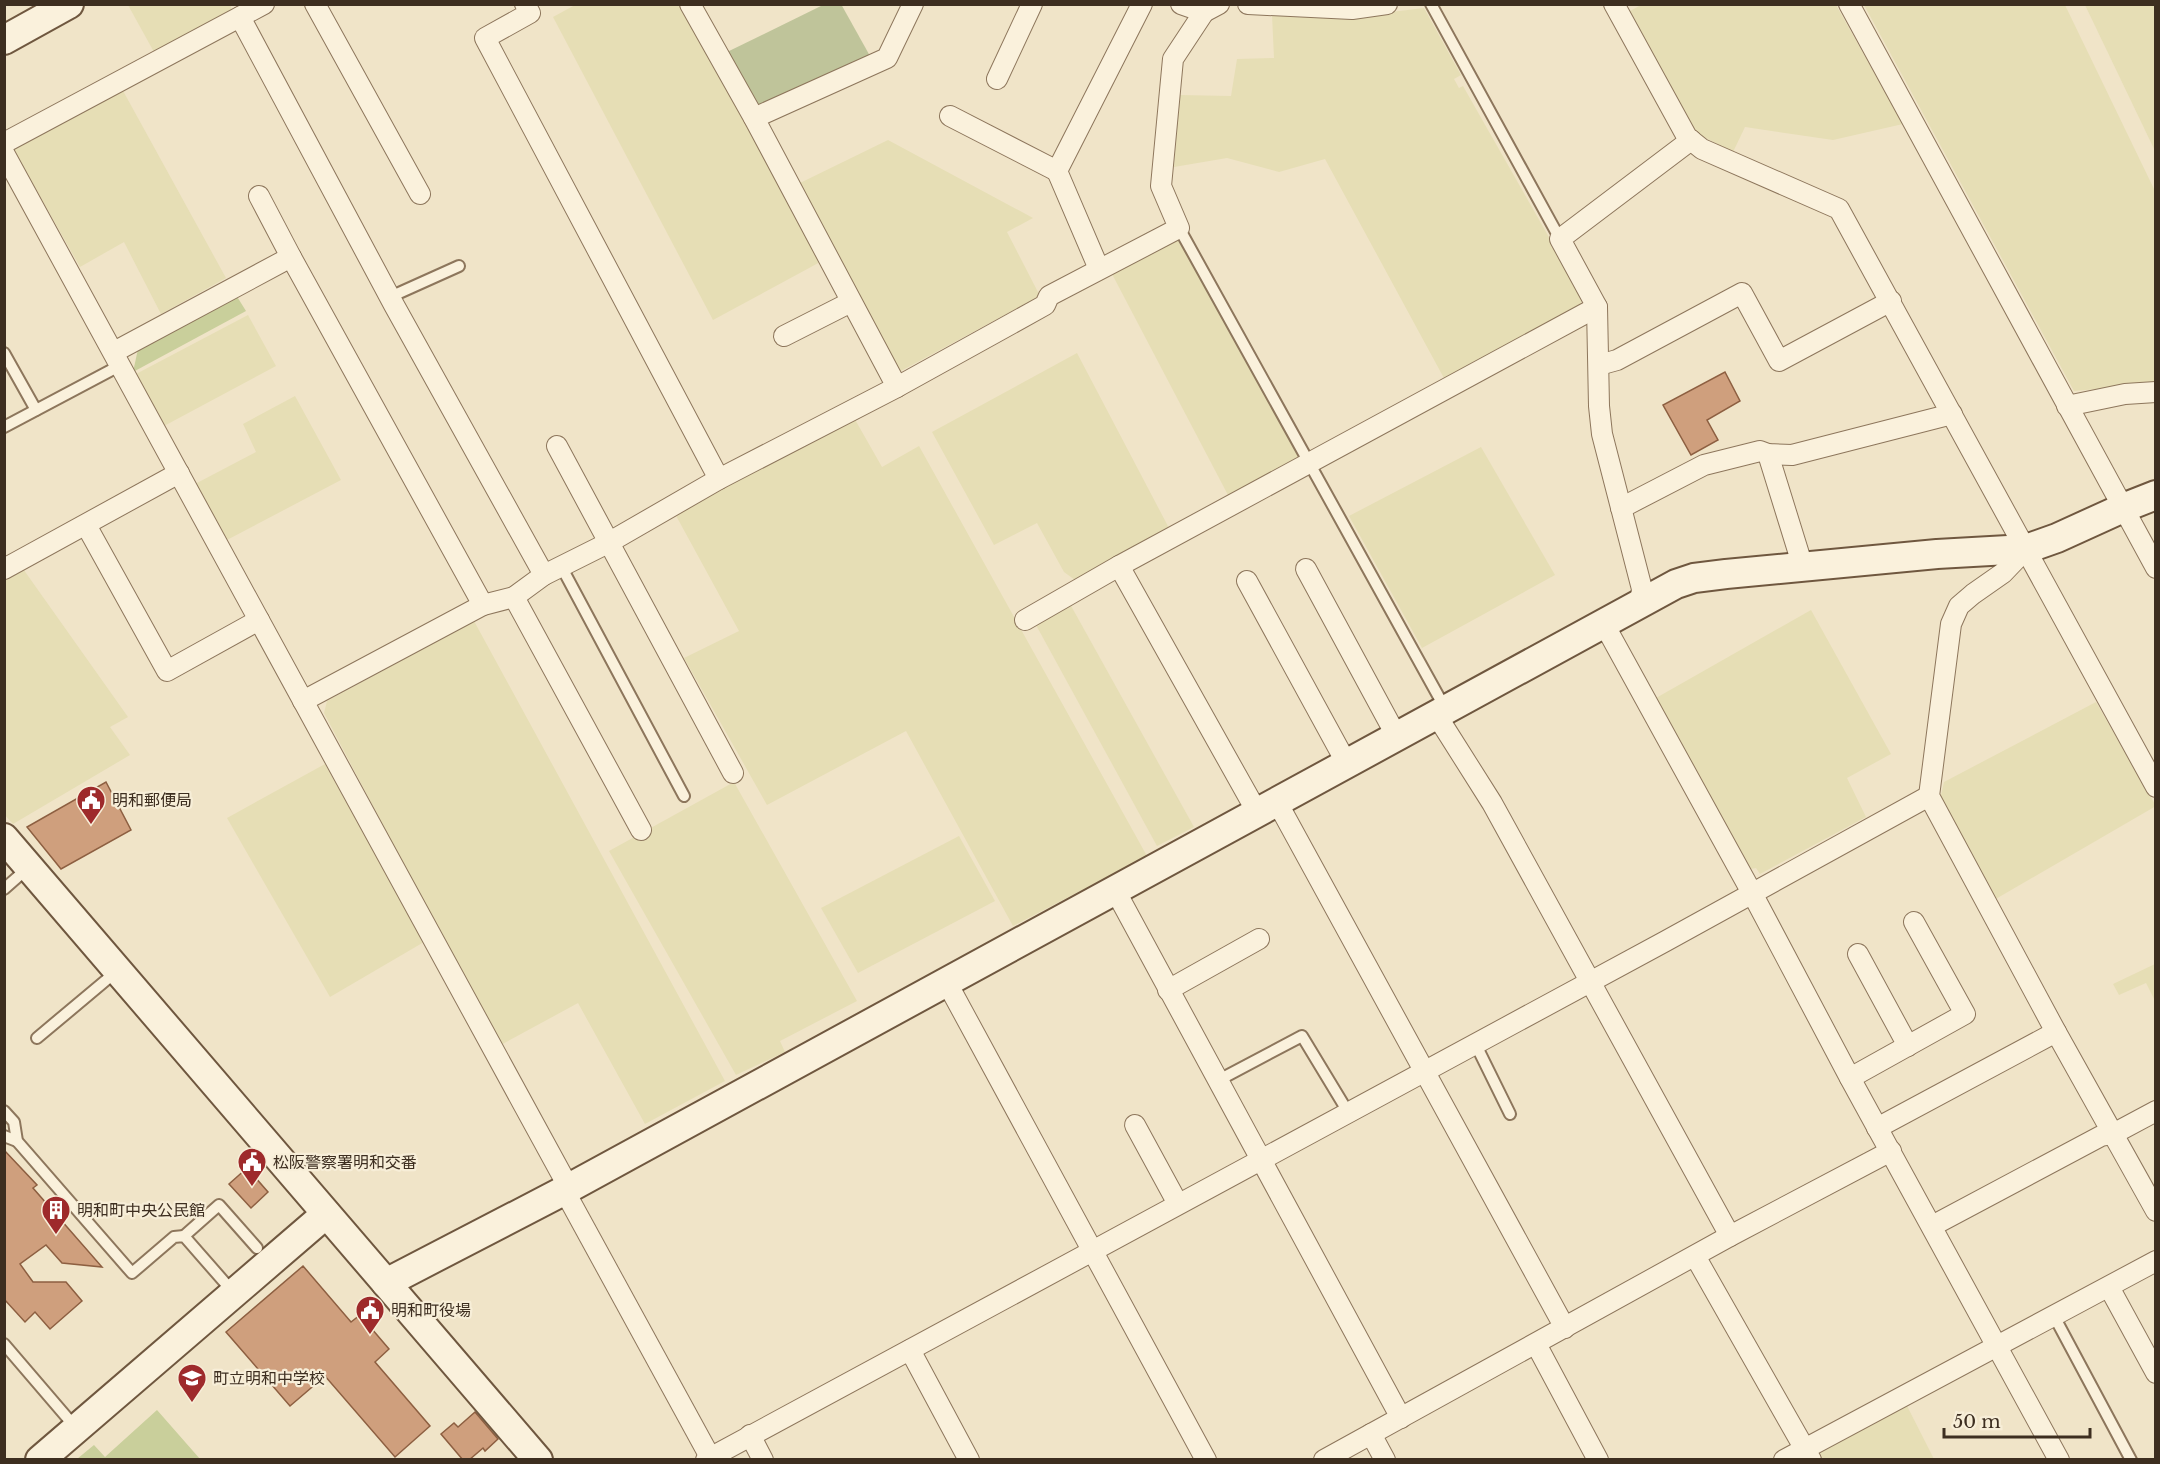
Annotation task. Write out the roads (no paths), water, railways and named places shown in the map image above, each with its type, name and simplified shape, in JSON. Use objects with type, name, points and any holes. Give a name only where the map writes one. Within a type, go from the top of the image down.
[{"type":"street","points":[[4,40],[69,4]]},
{"type":"street","points":[[4,143],[264,4]]},
{"type":"street","points":[[315,4],[420,194]]},
{"type":"street","points":[[525,4],[530,13],[485,38],[719,479]]},
{"type":"street","points":[[690,4],[754,118],[897,387]]},
{"type":"street","points":[[754,118],[887,58],[913,4]]},
{"type":"street","points":[[997,79],[1032,4]]},
{"type":"street","points":[[1057,171],[1142,4]]},
{"type":"street","points":[[303,701],[483,605],[514,597],[544,575],[608,543],[719,479],[897,387],[1045,305],[1049,296],[1179,228],[1161,186],[1173,59],[1211,8],[1181,4]]},
{"type":"street","points":[[1248,4],[1352,9],[1387,4]]},
{"type":"street","points":[[1849,4],[2156,568]]},
{"type":"street","points":[[1617,5],[1687,137],[1702,149],[1839,209],[2156,787]]},
{"type":"street","points":[[240,17],[390,297],[544,575]]},
{"type":"street","points":[[950,116],[1057,171],[1099,269]]},
{"type":"street","points":[[1640,604],[1642,589],[1602,434],[1599,406],[1597,307],[1560,239],[1691,140]]},
{"type":"street","points":[[4,153],[118,358],[567,1189],[708,1458],[1424,1072],[1929,796]]},
{"type":"street","points":[[259,196],[483,605]]},
{"type":"street","points":[[118,358],[291,256]]},
{"type":"street","points":[[1599,365],[1617,360],[1742,293],[1779,362],[1891,301]]},
{"type":"street","points":[[784,336],[851,302]]},
{"type":"street","points":[[1025,620],[1119,566],[1597,307]]},
{"type":"street","points":[[2067,406],[2125,394],[2156,392]]},
{"type":"street","points":[[1621,508],[1704,465],[1760,451],[1768,454],[1792,455],[1952,414]]},
{"type":"street","points":[[557,446],[733,773]]},
{"type":"street","points":[[1768,454],[1803,567]]},
{"type":"street","points":[[4,569],[179,473]]},
{"type":"street","points":[[386,1283],[567,1189],[1676,584],[1694,578],[1803,567],[1937,554],[2026,549],[2156,495]]},
{"type":"street","points":[[86,525],[166,671],[259,620]]},
{"type":"street","points":[[2026,549],[2003,573],[1959,606],[1951,624],[1929,796],[2100,1113],[2156,1211]]},
{"type":"street","points":[[1119,566],[1267,807],[1424,1072],[1566,1328]]},
{"type":"street","points":[[1306,569],[1397,737]]},
{"type":"street","points":[[1247,581],[1347,764]]},
{"type":"street","points":[[514,597],[640,830]]},
{"type":"street","points":[[1604,624],[2059,1460]]},
{"type":"street","points":[[1442,713],[1730,1236]]},
{"type":"street","points":[[4,838],[538,1460]]},
{"type":"street","points":[[1115,890],[1401,1419]]},
{"type":"street","points":[[1850,1078],[1965,1014],[1914,922]]},
{"type":"street","points":[[1168,990],[1259,939]]},
{"type":"street","points":[[1858,954],[1908,1046]]},
{"type":"street","points":[[946,981],[1206,1460]]},
{"type":"street","points":[[1877,1128],[2056,1032]]},
{"type":"street","points":[[1932,1226],[2101,1136],[2114,1134],[2156,1111]]},
{"type":"street","points":[[1135,1125],[1178,1204]]},
{"type":"street","points":[[1324,1460],[1730,1236],[1890,1151]]},
{"type":"street","points":[[40,1460],[326,1214]]},
{"type":"street","points":[[1695,1256],[1808,1454]]},
{"type":"street","points":[[1784,1460],[1808,1454],[1998,1346],[2156,1261]]},
{"type":"street","points":[[2109,1287],[2156,1373]]},
{"type":"street","points":[[1536,1344],[1598,1460]]},
{"type":"street","points":[[910,1350],[969,1460]]},
{"type":"street","points":[[1371,1434],[1385,1460]]},
{"type":"street","points":[[750,1436],[763,1460]]},
{"type":"lane","points":[[1431,4],[1560,239]]},
{"type":"lane","points":[[1179,228],[1311,463],[1442,713]]},
{"type":"lane","points":[[390,297],[459,266]]},
{"type":"lane","points":[[4,353],[36,410]]},
{"type":"lane","points":[[4,427],[36,410],[118,358]]},
{"type":"lane","points":[[561,566],[684,796]]},
{"type":"lane","points":[[4,889],[30,867]]},
{"type":"lane","points":[[37,1038],[117,971]]},
{"type":"lane","points":[[1217,1081],[1302,1036],[1348,1112]]},
{"type":"lane","points":[[1475,1043],[1510,1114]]},
{"type":"lane","points":[[4,1112],[14,1122],[17,1141]]},
{"type":"lane","points":[[4,1136],[17,1141],[132,1273],[174,1237],[184,1236],[219,1205],[257,1248]]},
{"type":"lane","points":[[184,1236],[233,1293]]},
{"type":"lane","points":[[2054,1316],[2131,1460]]},
{"type":"lane","points":[[4,1344],[76,1428]]},
{"type":"place","name":"明和郵便局","points":[[91,826]]},
{"type":"place","name":"松阪警察署明和交番","points":[[252,1188]]},
{"type":"place","name":"明和町中央公民館","points":[[56,1236]]},
{"type":"place","name":"明和町役場","points":[[370,1336]]},
{"type":"place","name":"町立明和中学校","points":[[192,1404]]}]
